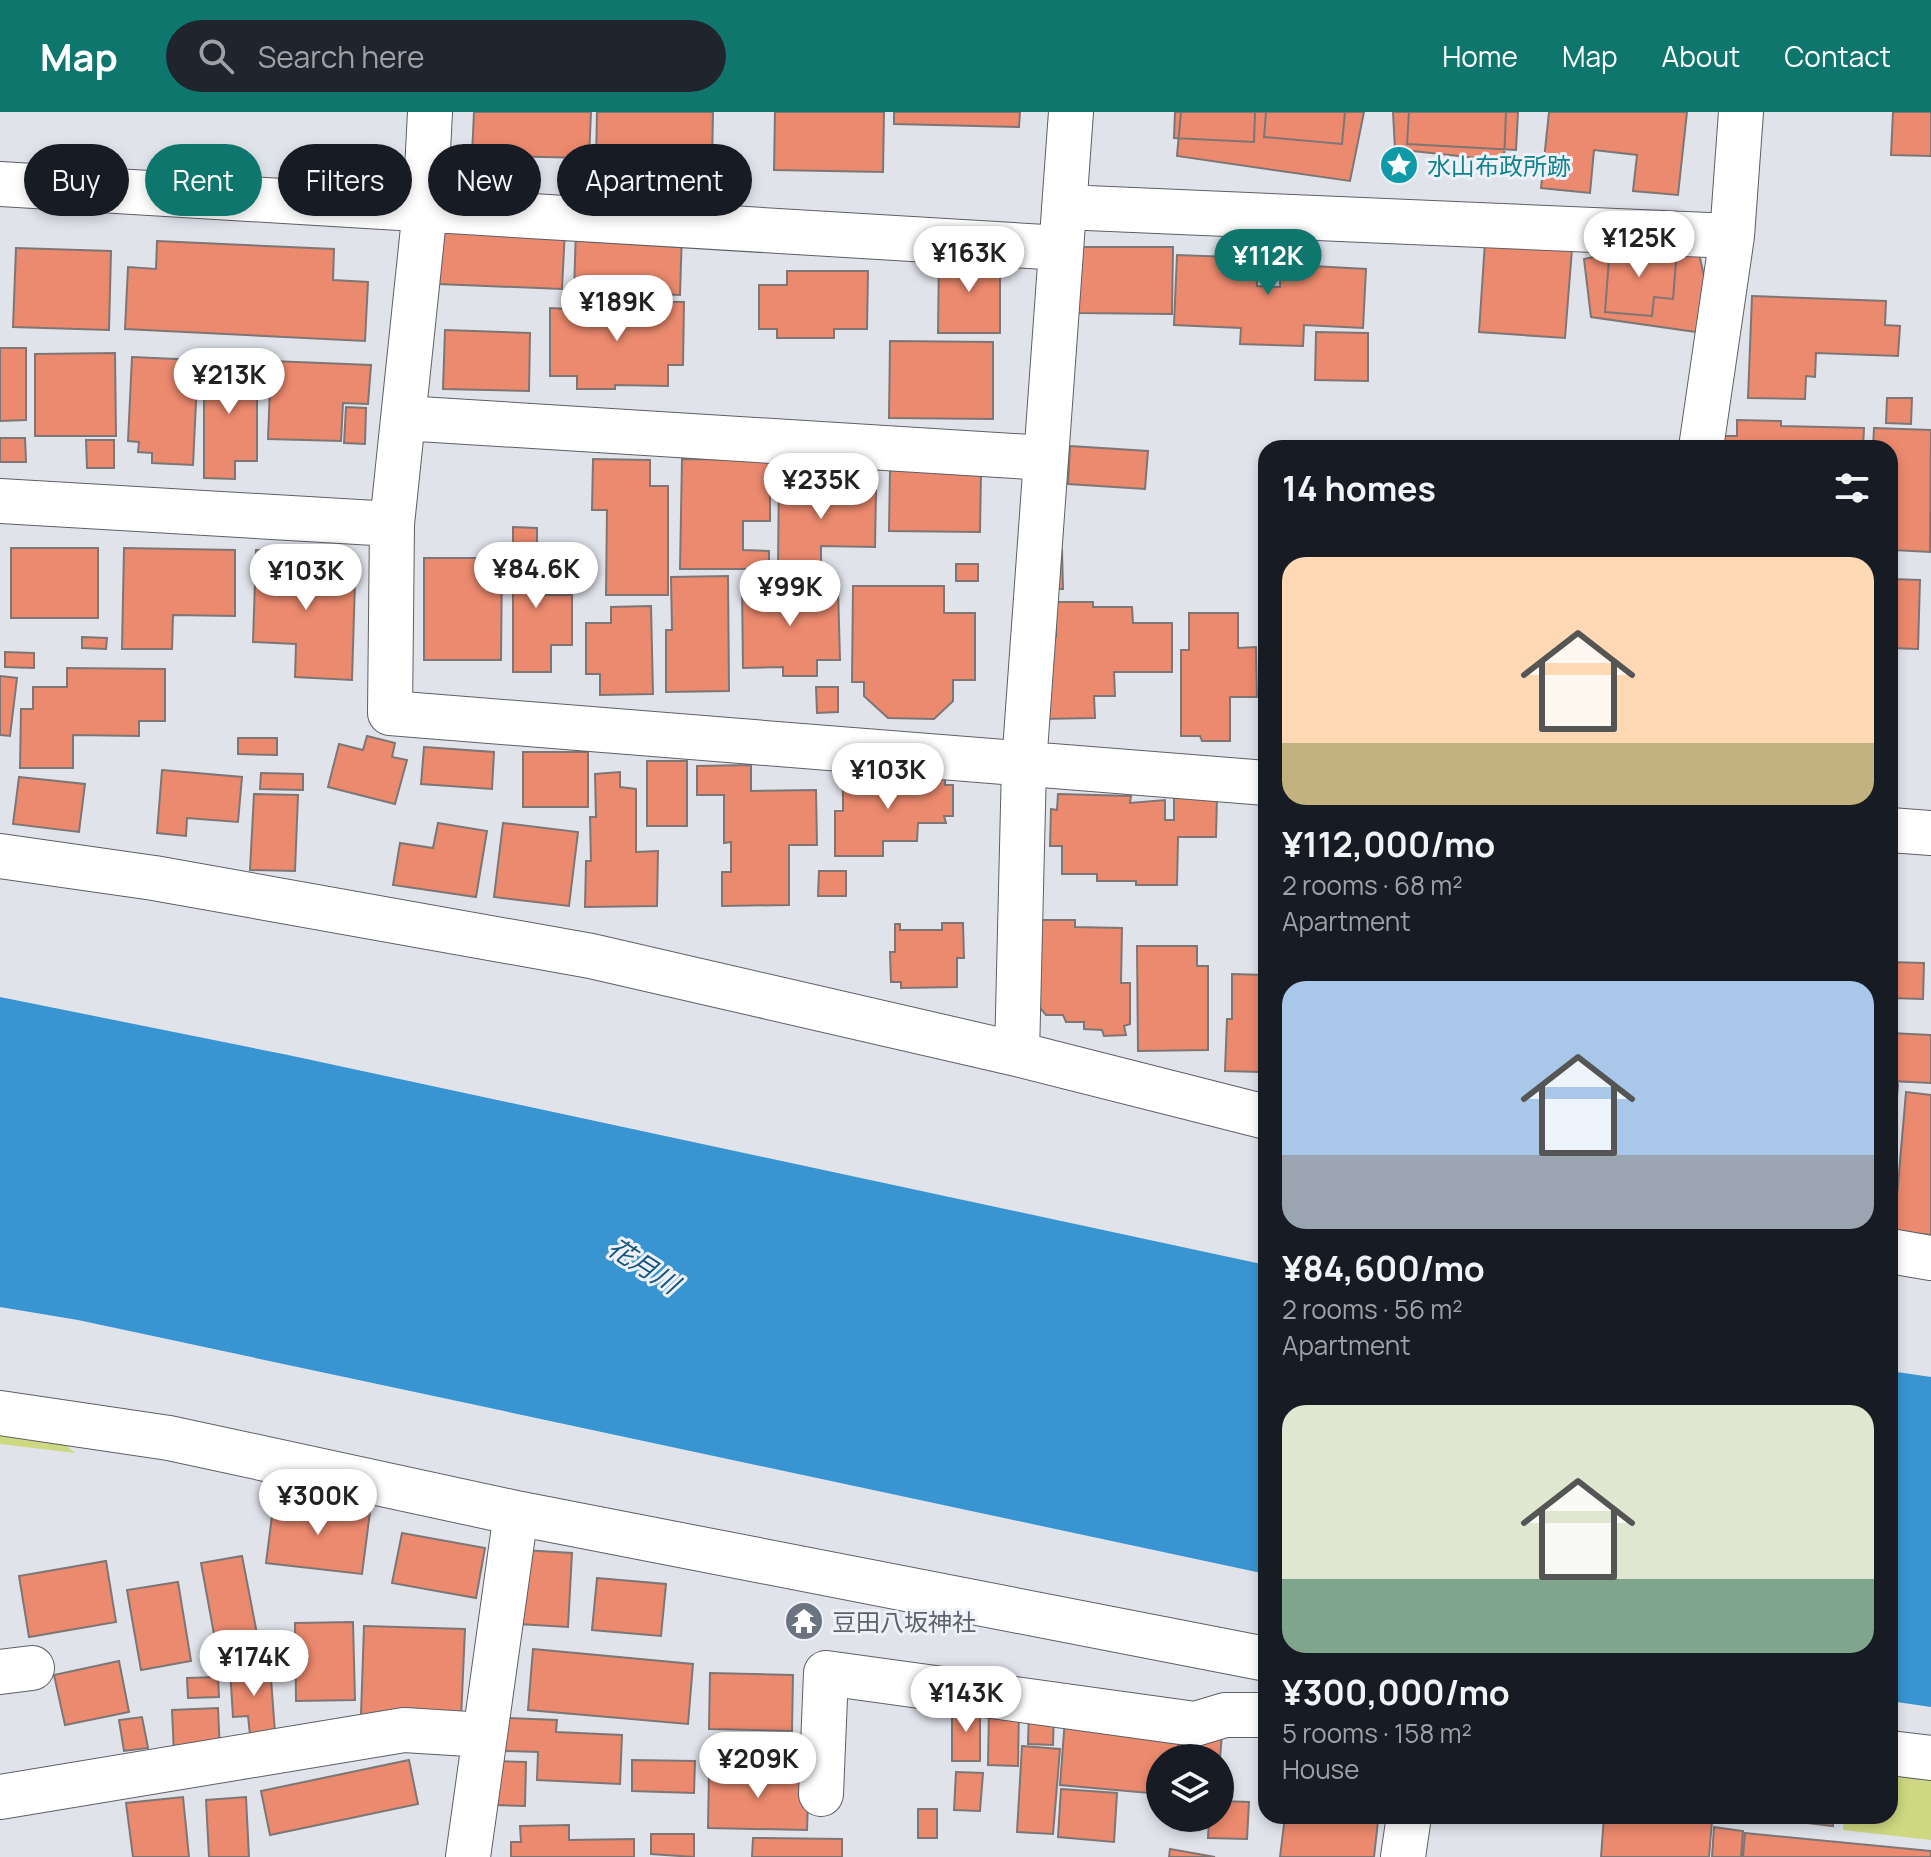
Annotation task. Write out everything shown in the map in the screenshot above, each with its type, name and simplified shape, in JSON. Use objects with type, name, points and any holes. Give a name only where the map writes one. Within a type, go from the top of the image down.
[{"type":"street","points":[[430,112],[425,209],[392,524],[390,713],[1258,782]]},
{"type":"street","points":[[1017,1054],[1024,765],[1071,112]]},
{"type":"street","points":[[1702,440],[1732,236],[1741,112]]},
{"type":"street","points":[[0,184],[425,209],[1063,228],[1732,236]]},
{"type":"street","points":[[403,418],[1046,458]]},
{"type":"street","points":[[0,501],[392,524]]},
{"type":"street","points":[[1898,831],[1931,833]]},
{"type":"street","points":[[0,856],[154,878],[591,956],[1017,1054],[1258,1115]]},
{"type":"street","points":[[1898,1252],[1931,1258]]},
{"type":"street","points":[[0,1413],[169,1438],[516,1513],[1258,1657]]},
{"type":"street","points":[[468,1857],[516,1513]]},
{"type":"street","points":[[821,1794],[826,1673],[1195,1724],[1225,1715],[1258,1715]]},
{"type":"street","points":[[0,1797],[404,1730],[485,1735]]},
{"type":"street","points":[[1898,1754],[1931,1758]]},
{"type":"street","points":[[1403,1857],[1408,1824]]},
{"type":"green space","points":[[0,1389],[75,1453],[0,1444]]},
{"type":"green space","points":[[1898,1774],[1931,1779],[1931,1840],[1843,1830],[1843,1824],[1898,1824]]},
{"type":"water","name":"花月川","points":[[0,997],[288,1055],[1258,1263],[1258,1572],[78,1320],[0,1307]]},
{"type":"water","points":[[1898,1372],[1931,1377],[1931,1707],[1898,1702]]},
{"type":"building","points":[[474,112],[591,112],[590,144],[557,144],[557,157],[541,157],[541,144],[473,144]]},
{"type":"building","points":[[597,112],[713,112],[712,144],[596,144]]},
{"type":"building","points":[[775,112],[884,112],[883,172],[774,170]]},
{"type":"building","points":[[894,112],[1020,112],[1019,127],[894,124]]},
{"type":"building","points":[[1175,112],[1255,112],[1254,142],[1174,138]]},
{"type":"building","points":[[1181,112],[1364,112],[1350,181],[1177,156]]},
{"type":"building","points":[[1266,112],[1345,112],[1342,144],[1264,137]]},
{"type":"building","points":[[1393,112],[1506,112],[1504,161],[1395,149]]},
{"type":"building","points":[[1409,112],[1518,112],[1516,150],[1407,144]]},
{"type":"building","points":[[1549,112],[1687,112],[1678,195],[1633,191],[1637,155],[1594,150],[1590,193],[1541,188]]},
{"type":"building","points":[[1893,112],[1931,112],[1931,156],[1891,155]]},
{"type":"building","points":[[440,224],[565,229],[562,289],[438,284]]},
{"type":"building","points":[[576,228],[682,231],[680,295],[574,291]]},
{"type":"building","points":[[1695,235],[1717,335],[1591,317],[1584,259]]},
{"type":"building","points":[[157,241],[334,249],[333,280],[368,282],[365,341],[125,329],[128,267],[156,269]]},
{"type":"building","points":[[1485,242],[1572,249],[1565,338],[1479,332]]},
{"type":"building","points":[[1610,245],[1677,250],[1673,299],[1654,297],[1652,316],[1605,312]]},
{"type":"building","points":[[1079,247],[1173,247],[1172,314],[1078,313]]},
{"type":"building","points":[[16,248],[111,251],[109,330],[13,327]]},
{"type":"building","points":[[1281,253],[1314,253],[1313,266],[1366,269],[1363,328],[1304,325],[1303,346],[1240,344],[1241,328],[1174,325],[1177,255],[1258,258],[1257,286],[1280,287]]},
{"type":"building","points":[[939,255],[1000,255],[1000,333],[938,333]]},
{"type":"building","points":[[787,271],[868,271],[867,329],[834,329],[834,338],[777,338],[777,329],[759,329],[759,285],[787,285]]},
{"type":"building","points":[[1752,296],[1886,301],[1885,325],[1900,326],[1898,356],[1816,353],[1815,377],[1806,376],[1805,399],[1748,398]]},
{"type":"building","points":[[570,301],[684,302],[683,365],[668,365],[668,386],[615,385],[615,389],[577,389],[577,376],[550,376],[550,308],[570,309]]},
{"type":"building","points":[[445,330],[530,333],[529,391],[443,389]]},
{"type":"building","points":[[1316,332],[1368,333],[1368,381],[1315,380]]},
{"type":"building","points":[[890,341],[993,342],[993,419],[889,418]]},
{"type":"building","points":[[0,348],[26,348],[26,420],[0,421]]},
{"type":"building","points":[[115,353],[116,436],[35,436],[35,354]]},
{"type":"building","points":[[132,357],[198,360],[193,465],[152,463],[152,453],[138,452],[139,442],[128,441]]},
{"type":"building","points":[[204,361],[257,361],[257,461],[235,461],[235,479],[204,478]]},
{"type":"building","points":[[271,361],[371,365],[368,404],[343,403],[341,441],[268,439]]},
{"type":"building","points":[[1887,398],[1912,398],[1911,424],[1886,423]]},
{"type":"building","points":[[346,407],[366,408],[365,444],[344,443]]},
{"type":"building","points":[[1737,420],[1781,421],[1781,426],[1864,428],[1863,440],[1724,440],[1724,436],[1737,436]]},
{"type":"building","points":[[1874,428],[1931,430],[1930,552],[1898,550],[1898,440],[1873,440]]},
{"type":"building","points":[[0,438],[25,438],[26,462],[0,462]]},
{"type":"building","points":[[86,440],[114,440],[114,468],[87,468]]},
{"type":"building","points":[[1070,446],[1148,451],[1145,489],[1068,484]]},
{"type":"building","points":[[593,459],[650,460],[650,486],[668,486],[668,595],[606,595],[607,510],[592,510]]},
{"type":"building","points":[[682,459],[770,460],[770,521],[743,521],[743,550],[769,551],[769,569],[680,569]]},
{"type":"building","points":[[890,470],[981,471],[980,532],[889,531]]},
{"type":"building","points":[[779,472],[812,472],[811,490],[876,490],[875,547],[821,546],[821,570],[778,569]]},
{"type":"building","points":[[513,527],[537,528],[537,595],[572,595],[572,645],[551,645],[551,672],[513,672]]},
{"type":"building","points":[[11,548],[98,548],[98,618],[11,618]]},
{"type":"building","points":[[124,548],[235,550],[235,616],[173,615],[172,649],[122,649]]},
{"type":"building","points":[[256,550],[315,552],[315,561],[342,562],[341,581],[355,581],[352,680],[295,677],[296,644],[253,642]]},
{"type":"building","points":[[1047,550],[1062,550],[1063,589],[1048,589]]},
{"type":"building","points":[[424,558],[502,558],[501,660],[424,660]]},
{"type":"building","points":[[956,564],[978,564],[978,581],[956,581]]},
{"type":"building","points":[[956,564],[978,564],[978,581],[956,581]]},
{"type":"building","points":[[728,576],[729,691],[666,692],[666,630],[672,630],[671,577]]},
{"type":"building","points":[[1898,579],[1920,580],[1918,649],[1898,648]]},
{"type":"building","points":[[790,583],[790,589],[838,588],[840,660],[817,660],[817,676],[783,676],[783,667],[743,668],[742,584]]},
{"type":"building","points":[[853,586],[944,586],[944,613],[975,613],[975,680],[953,680],[953,701],[934,719],[888,718],[864,696],[864,682],[852,682]]},
{"type":"building","points":[[1056,602],[1093,602],[1093,607],[1132,607],[1133,623],[1172,623],[1172,672],[1114,672],[1115,696],[1094,696],[1095,718],[1038,719],[1042,637],[1056,637]]},
{"type":"building","points":[[651,606],[653,694],[600,695],[600,674],[586,674],[586,623],[611,623],[611,607]]},
{"type":"building","points":[[1189,613],[1238,613],[1238,648],[1256,647],[1257,697],[1230,697],[1230,741],[1202,741],[1200,736],[1181,736],[1181,650],[1189,650]]},
{"type":"building","points":[[82,637],[107,638],[106,649],[82,648]]},
{"type":"building","points":[[5,652],[34,653],[34,668],[5,667]]},
{"type":"building","points":[[67,668],[165,669],[165,721],[139,721],[139,736],[73,735],[73,768],[20,768],[21,709],[33,709],[33,687],[67,687]]},
{"type":"building","points":[[0,676],[17,678],[10,736],[0,735]]},
{"type":"building","points":[[816,687],[838,687],[838,712],[817,713]]},
{"type":"building","points":[[367,736],[395,743],[392,757],[407,760],[395,804],[328,787],[339,744],[363,750]]},
{"type":"building","points":[[238,738],[277,738],[277,755],[238,754]]},
{"type":"building","points":[[424,747],[494,752],[492,789],[421,784]]},
{"type":"building","points":[[523,752],[588,752],[588,807],[523,807]]},
{"type":"building","points":[[647,761],[687,761],[687,826],[647,826]]},
{"type":"building","points":[[751,765],[751,791],[816,790],[817,845],[789,845],[789,905],[722,906],[722,872],[731,872],[731,842],[724,843],[724,795],[697,795],[697,766]]},
{"type":"building","points":[[162,770],[242,777],[238,822],[187,818],[186,836],[157,833]]},
{"type":"building","points":[[620,772],[620,787],[636,789],[636,852],[658,851],[657,906],[585,907],[586,861],[591,861],[590,817],[596,817],[595,774]]},
{"type":"building","points":[[261,773],[303,774],[303,790],[260,789]]},
{"type":"building","points":[[843,776],[945,776],[945,785],[953,785],[953,816],[944,816],[946,823],[918,823],[917,841],[883,841],[883,856],[835,856],[835,811],[843,811]]},
{"type":"building","points":[[19,777],[85,784],[79,832],[13,824]]},
{"type":"building","points":[[254,794],[298,795],[295,871],[250,870]]},
{"type":"building","points":[[1058,794],[1131,796],[1130,803],[1165,800],[1165,820],[1174,820],[1174,794],[1217,795],[1216,837],[1178,837],[1177,885],[1136,885],[1136,881],[1097,881],[1097,874],[1062,874],[1062,846],[1050,846],[1051,809],[1057,810]]},
{"type":"building","points":[[438,823],[487,831],[476,897],[393,885],[400,843],[433,848]]},
{"type":"building","points":[[503,823],[578,832],[569,906],[494,897]]},
{"type":"building","points":[[819,871],[846,871],[846,896],[818,896]]},
{"type":"building","points":[[1027,920],[1075,920],[1075,927],[1122,928],[1121,983],[1130,983],[1130,1024],[1124,1026],[1126,1035],[1104,1036],[1102,1030],[1084,1029],[1084,1022],[1066,1022],[1063,1015],[1046,1015],[1032,998]]},
{"type":"building","points":[[942,923],[963,923],[964,958],[957,958],[957,987],[901,988],[901,982],[891,982],[890,952],[895,952],[895,924],[900,924],[900,930],[942,930]]},
{"type":"building","points":[[1137,946],[1197,946],[1197,966],[1208,966],[1208,1050],[1138,1051]]},
{"type":"building","points":[[1898,962],[1924,963],[1923,999],[1898,998]]},
{"type":"building","points":[[1232,974],[1258,975],[1258,1072],[1225,1071],[1227,1019],[1232,1019]]},
{"type":"building","points":[[1898,1033],[1931,1035],[1931,1083],[1898,1081]]},
{"type":"building","points":[[1906,1092],[1931,1095],[1931,1235],[1898,1231],[1898,1185]]},
{"type":"building","points":[[274,1500],[370,1512],[362,1574],[266,1563]]},
{"type":"building","points":[[402,1533],[485,1548],[476,1598],[392,1583]]},
{"type":"building","points":[[522,1550],[572,1553],[568,1627],[518,1624]]},
{"type":"building","points":[[242,1556],[262,1660],[220,1667],[201,1563]]},
{"type":"building","points":[[106,1561],[116,1622],[29,1637],[19,1576]]},
{"type":"building","points":[[597,1578],[666,1584],[661,1636],[592,1630]]},
{"type":"building","points":[[178,1582],[191,1661],[141,1670],[127,1590]]},
{"type":"building","points":[[353,1622],[355,1700],[296,1701],[295,1623]]},
{"type":"building","points":[[364,1626],[465,1629],[461,1719],[361,1715]]},
{"type":"building","points":[[533,1649],[693,1664],[688,1724],[528,1710]]},
{"type":"building","points":[[119,1661],[129,1712],[65,1725],[54,1675]]},
{"type":"building","points":[[270,1665],[275,1733],[250,1735],[248,1716],[233,1717],[230,1669]]},
{"type":"building","points":[[710,1673],[793,1675],[792,1731],[709,1729]]},
{"type":"building","points":[[218,1677],[219,1697],[188,1698],[187,1678]]},
{"type":"building","points":[[218,1708],[220,1753],[174,1755],[172,1710]]},
{"type":"building","points":[[952,1708],[980,1708],[980,1761],[952,1761]]},
{"type":"building","points":[[989,1708],[1019,1708],[1018,1766],[988,1765]]},
{"type":"building","points":[[1029,1708],[1054,1709],[1053,1745],[1028,1744]]},
{"type":"building","points":[[142,1717],[148,1748],[124,1751],[119,1720]]},
{"type":"building","points":[[506,1718],[557,1720],[556,1732],[622,1735],[620,1784],[537,1780],[538,1752],[504,1751]]},
{"type":"building","points":[[1065,1719],[1179,1730],[1178,1744],[1146,1744],[1146,1793],[1060,1785]]},
{"type":"building","points":[[1184,1730],[1222,1734],[1221,1744],[1183,1744]]},
{"type":"building","points":[[1022,1746],[1060,1749],[1053,1834],[1017,1832]]},
{"type":"building","points":[[409,1760],[418,1804],[270,1835],[261,1791]]},
{"type":"building","points":[[632,1760],[695,1761],[694,1793],[632,1791]]},
{"type":"building","points":[[494,1761],[526,1762],[525,1806],[493,1805]]},
{"type":"building","points":[[709,1771],[809,1773],[807,1830],[708,1828]]},
{"type":"building","points":[[956,1772],[983,1773],[980,1811],[954,1810]]},
{"type":"building","points":[[1061,1789],[1117,1793],[1114,1842],[1058,1837]]},
{"type":"building","points":[[183,1797],[189,1857],[133,1857],[126,1803]]},
{"type":"building","points":[[246,1797],[249,1857],[209,1857],[206,1800]]},
{"type":"building","points":[[1234,1801],[1249,1802],[1247,1839],[1208,1838],[1208,1832],[1234,1832]]},
{"type":"building","points":[[918,1809],[937,1809],[937,1838],[918,1838]]},
{"type":"building","points":[[1284,1824],[1378,1824],[1374,1857],[1280,1857]]},
{"type":"building","points":[[1603,1824],[1712,1824],[1709,1857],[1601,1857]]},
{"type":"building","points":[[569,1825],[569,1840],[634,1839],[634,1857],[511,1857],[511,1842],[521,1842],[520,1826]]},
{"type":"building","points":[[1714,1827],[1743,1831],[1741,1857],[1712,1857]]},
{"type":"building","points":[[1745,1833],[1931,1851],[1931,1857],[1743,1857]]},
{"type":"building","points":[[651,1834],[694,1834],[694,1857],[651,1854]]},
{"type":"building","points":[[753,1838],[842,1839],[842,1857],[752,1857]]},
{"type":"building","points":[[1170,1849],[1215,1857],[1169,1857]]},
{"type":"place","name":"水山布政所跡","points":[[1399,165]]},
{"type":"place","name":"豆田八坂神社","points":[[804,1621]]}]
